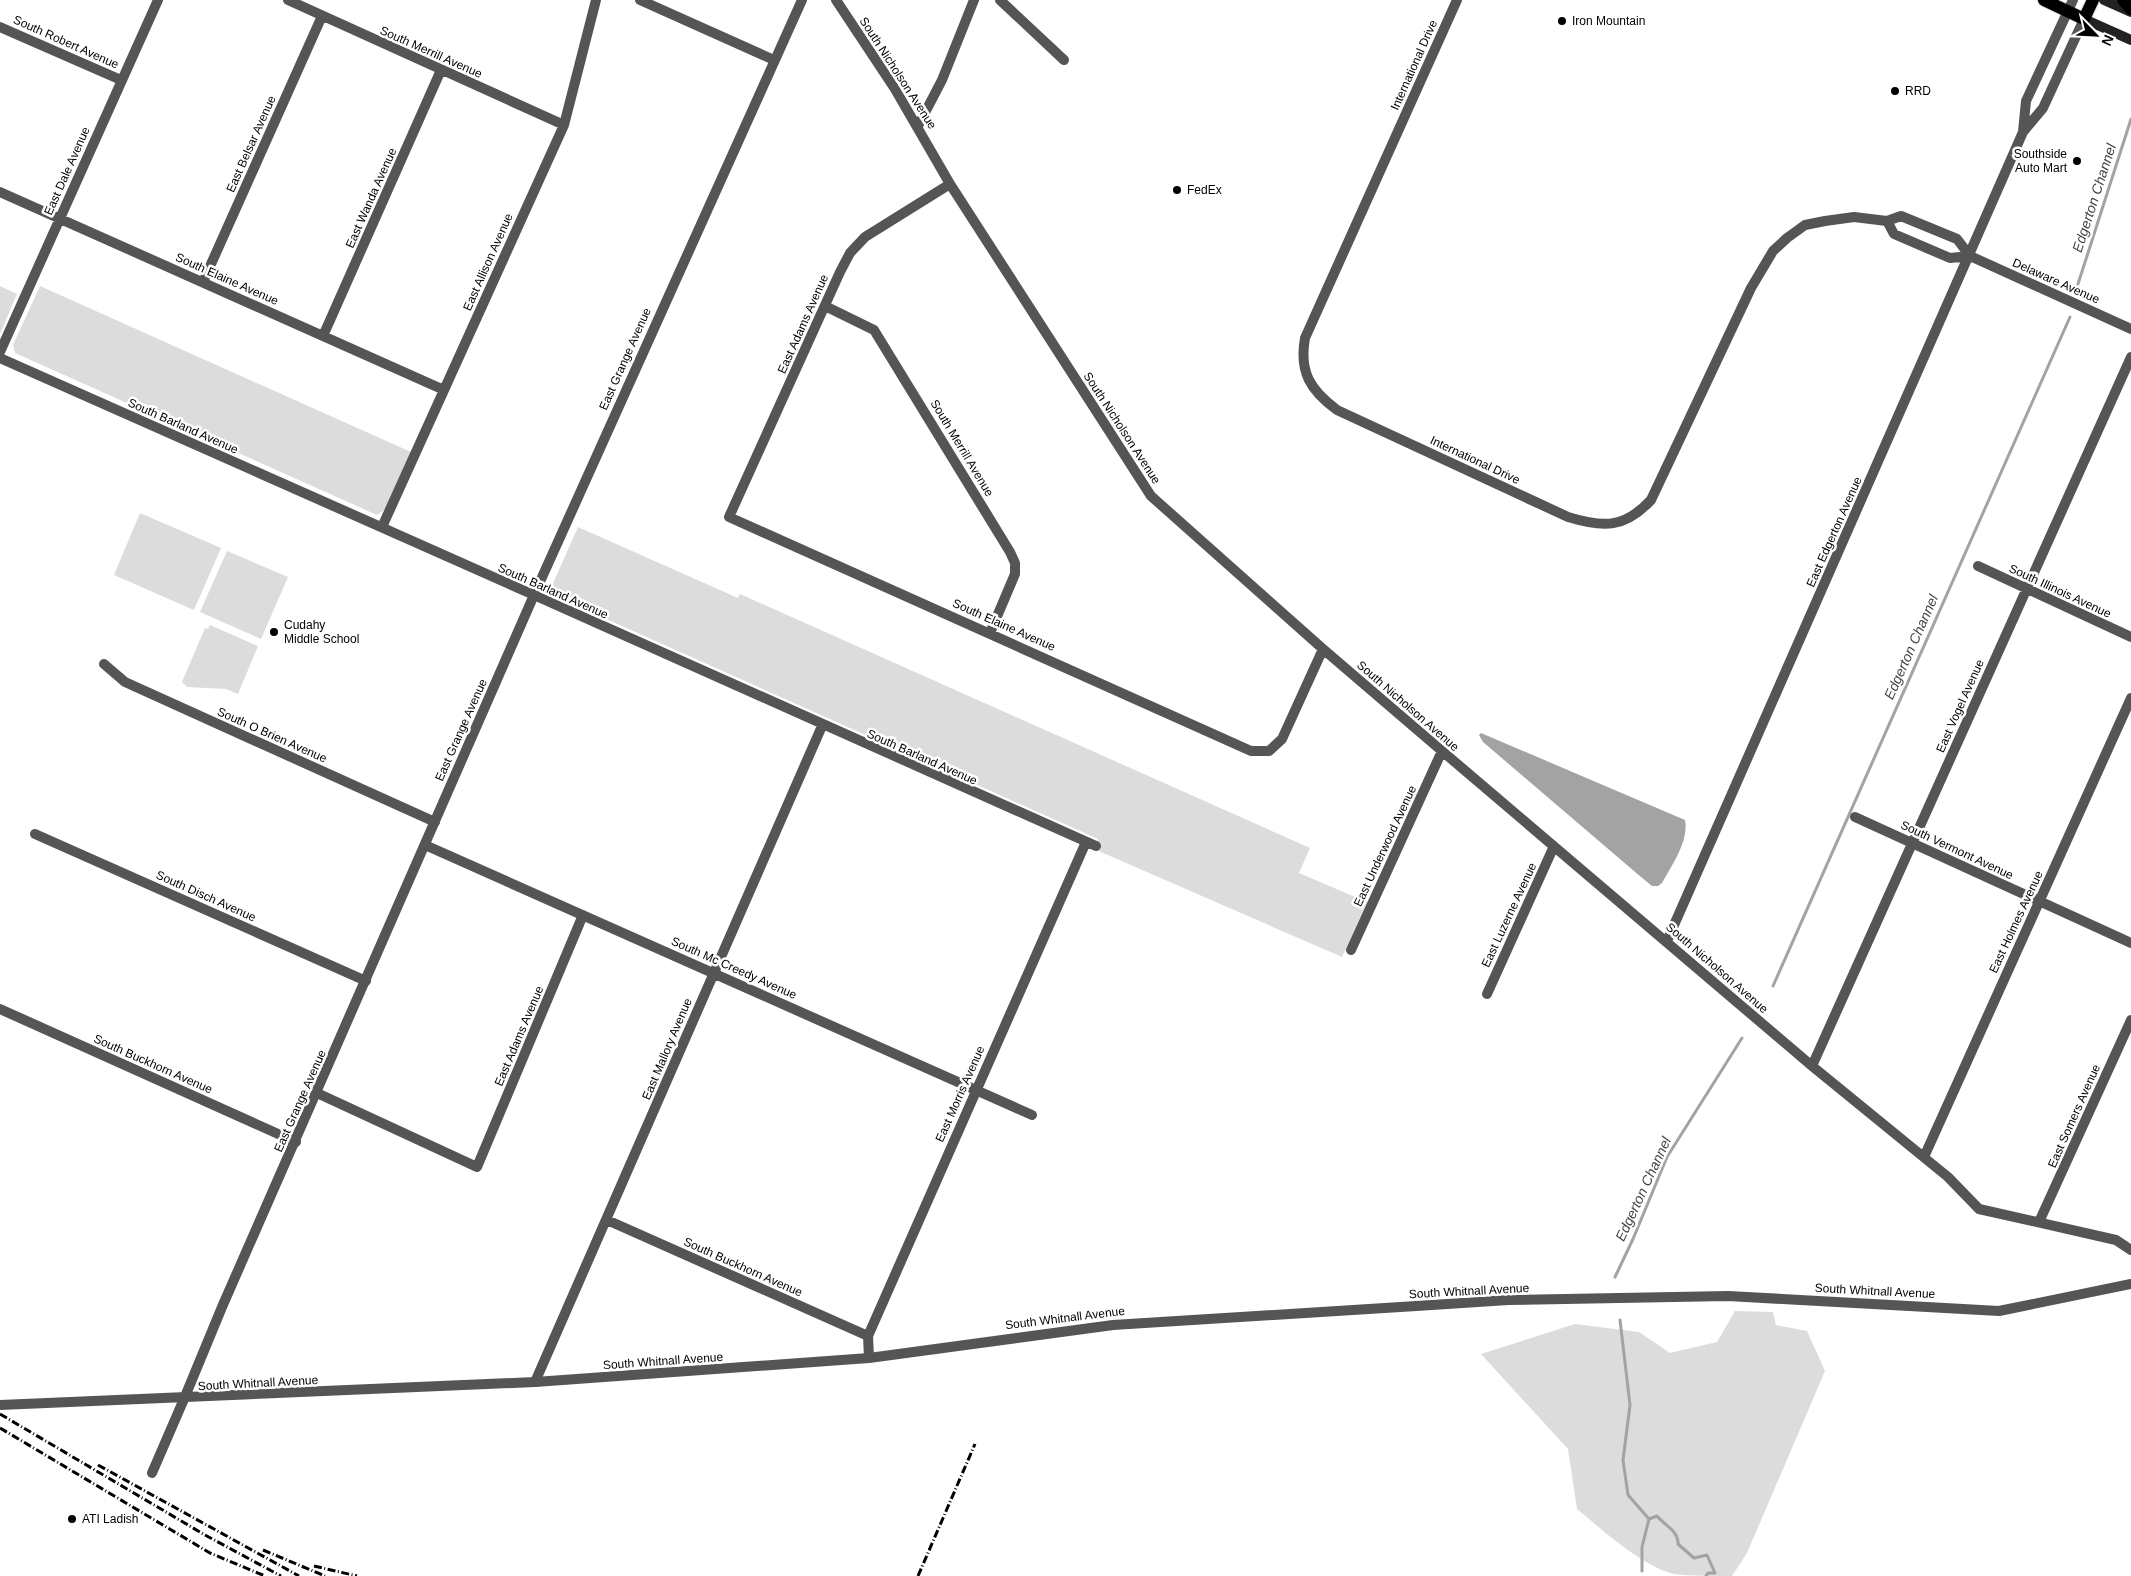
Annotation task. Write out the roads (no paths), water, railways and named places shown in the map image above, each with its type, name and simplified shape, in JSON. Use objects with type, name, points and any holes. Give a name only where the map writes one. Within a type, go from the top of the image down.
[{"type":"main road","points":[[2044,0],[2070,6],[2084,19],[2131,40]]},
{"type":"main road","points":[[2084,19],[2093,0]]},
{"type":"main road","points":[[2104,0],[2131,10]]},
{"type":"main road","points":[[2123,0],[2131,10]]},
{"type":"street","name":"East Dale Avenue","points":[[0,352],[158,0]]},
{"type":"street","name":"South Merrill Avenue","points":[[288,0],[564,125]]},
{"type":"street","name":"East Allison Avenue","points":[[382,528],[564,125],[596,0]]},
{"type":"street","points":[[640,0],[774,60]]},
{"type":"street","name":"East Grange Avenue","points":[[152,1473],[222,1307],[318,1093],[534,595],[802,0]]},
{"type":"street","name":"South Nicholson Avenue","points":[[836,0],[918,126],[950,184],[1151,496],[1323,649],[1442,751],[1812,1066],[1948,1177],[1979,1209],[2116,1240],[2131,1250]]},
{"type":"street","points":[[918,126],[942,80],[974,0]]},
{"type":"street","points":[[1000,0],[1064,60]]},
{"type":"street","name":"International Drive","points":[[1457,0],[1305,338],[1302,357],[1307,378],[1321,398],[1337,410],[1568,518],[1606,525],[1629,520],[1641,510],[1658,488],[1751,288],[1773,251],[1787,238],[1805,225],[1854,217],[1887,221],[1901,216],[1957,239],[1970,256]]},
{"type":"street","name":"East Edgerton Avenue","points":[[2023,132],[2026,101],[2070,6]]},
{"type":"street","name":"East Belsar Avenue","points":[[203,282],[322,16]]},
{"type":"street","name":"East Edgerton Avenue","points":[[1666,941],[1970,256],[2023,132],[2043,108],[2084,19]]},
{"type":"street","name":"South Robert Avenue","points":[[0,26],[121,80]]},
{"type":"street","name":"East Wanda Avenue","points":[[323,336],[441,70]]},
{"type":"street","name":"East Adams Avenue","points":[[730,517],[824,306],[850,253],[865,237],[950,184]]},
{"type":"street","name":"South Elaine Avenue","points":[[0,192],[444,390]]},
{"type":"street","points":[[1887,221],[1894,234],[1950,258],[1970,256]]},
{"type":"street","name":"Delaware Avenue","points":[[1970,256],[2131,329]]},
{"type":"street","name":"South Merrill Avenue","points":[[824,306],[874,330],[1010,552],[1015,574],[990,632]]},
{"type":"street","name":"East Vogel Avenue","points":[[1812,1066],[2131,357]]},
{"type":"street","name":"South Barland Avenue","points":[[0,358],[534,595],[822,726],[1091,844]]},
{"type":"street","name":"South Elaine Avenue","points":[[730,517],[990,632],[1251,751],[1269,751],[1282,739],[1323,649]]},
{"type":"street","name":"South Illinois Avenue","points":[[1978,566],[2025,590],[2131,637]]},
{"type":"street","name":"South O Brien Avenue","points":[[104,664],[125,682],[435,822]]},
{"type":"street","name":"East Holmes Avenue","points":[[1924,1157],[2131,698]]},
{"type":"street","name":"East Mallory Avenue","points":[[535,1382],[822,726]]},
{"type":"street","name":"East Underwood Avenue","points":[[1351,950],[1442,751]]},
{"type":"street","name":"South Vermont Avenue","points":[[1855,817],[2131,943]]},
{"type":"street","name":"South Disch Avenue","points":[[35,834],[366,981]]},
{"type":"street","name":"East Morris Avenue","points":[[869,1358],[868,1336],[976,1089],[1091,844]]},
{"type":"street","name":"South Mc Creedy Avenue","points":[[425,845],[1032,1115]]},
{"type":"street","name":"East Luzerne Avenue","points":[[1487,994],[1554,846]]},
{"type":"street","name":"East Adams Avenue","points":[[318,1093],[477,1167],[583,915]]},
{"type":"street","name":"South Buckhorn Avenue","points":[[0,1009],[296,1142]]},
{"type":"street","name":"East Somers Avenue","points":[[2040,1222],[2131,1020]]},
{"type":"street","name":"South Buckhorn Avenue","points":[[607,1220],[868,1336]]},
{"type":"street","name":"South Whitnall Avenue","points":[[0,1406],[535,1382],[869,1358],[1113,1324],[1508,1300],[1728,1296],[1999,1311],[2131,1284]]},
{"type":"waterway","name":"Edgerton Channel","points":[[2078,284],[2131,119]]},
{"type":"waterway","name":"Edgerton Channel","points":[[1773,986],[2070,317]]},
{"type":"waterway","name":"Edgerton Channel","points":[[1615,1277],[1667,1157],[1742,1038]]},
{"type":"waterway","name":"Edgerton Channel","points":[[1620,1320],[1630,1405],[1623,1460],[1628,1495],[1649,1519]]},
{"type":"waterway","name":"Edgerton Channel","points":[[1649,1519],[1657,1516],[1674,1532],[1678,1539],[1678,1544],[1694,1558],[1707,1555],[1715,1573],[1708,1573],[1706,1576]]},
{"type":"waterway","points":[[1642,1571],[1642,1547],[1649,1519]]},
{"type":"railway","points":[[0,1414],[205,1535],[281,1576]]},
{"type":"railway","points":[[0,1428],[210,1553],[265,1576]]},
{"type":"railway","points":[[918,1576],[975,1444]]},
{"type":"railway","points":[[98,1465],[299,1576]]},
{"type":"railway","points":[[263,1550],[325,1576]]},
{"type":"railway","points":[[314,1566],[357,1576]]},
{"type":"place","name":"Iron Mountain","points":[[1562,21]]},
{"type":"place","name":"RRD","points":[[1895,91]]},
{"type":"place","name":"Southside Auto Mart","points":[[2077,161]]},
{"type":"place","name":"FedEx","points":[[1177,190]]},
{"type":"place","name":"Cudahy Middle School","points":[[274,632]]},
{"type":"place","name":"ATI Ladish","points":[[72,1519]]}]
